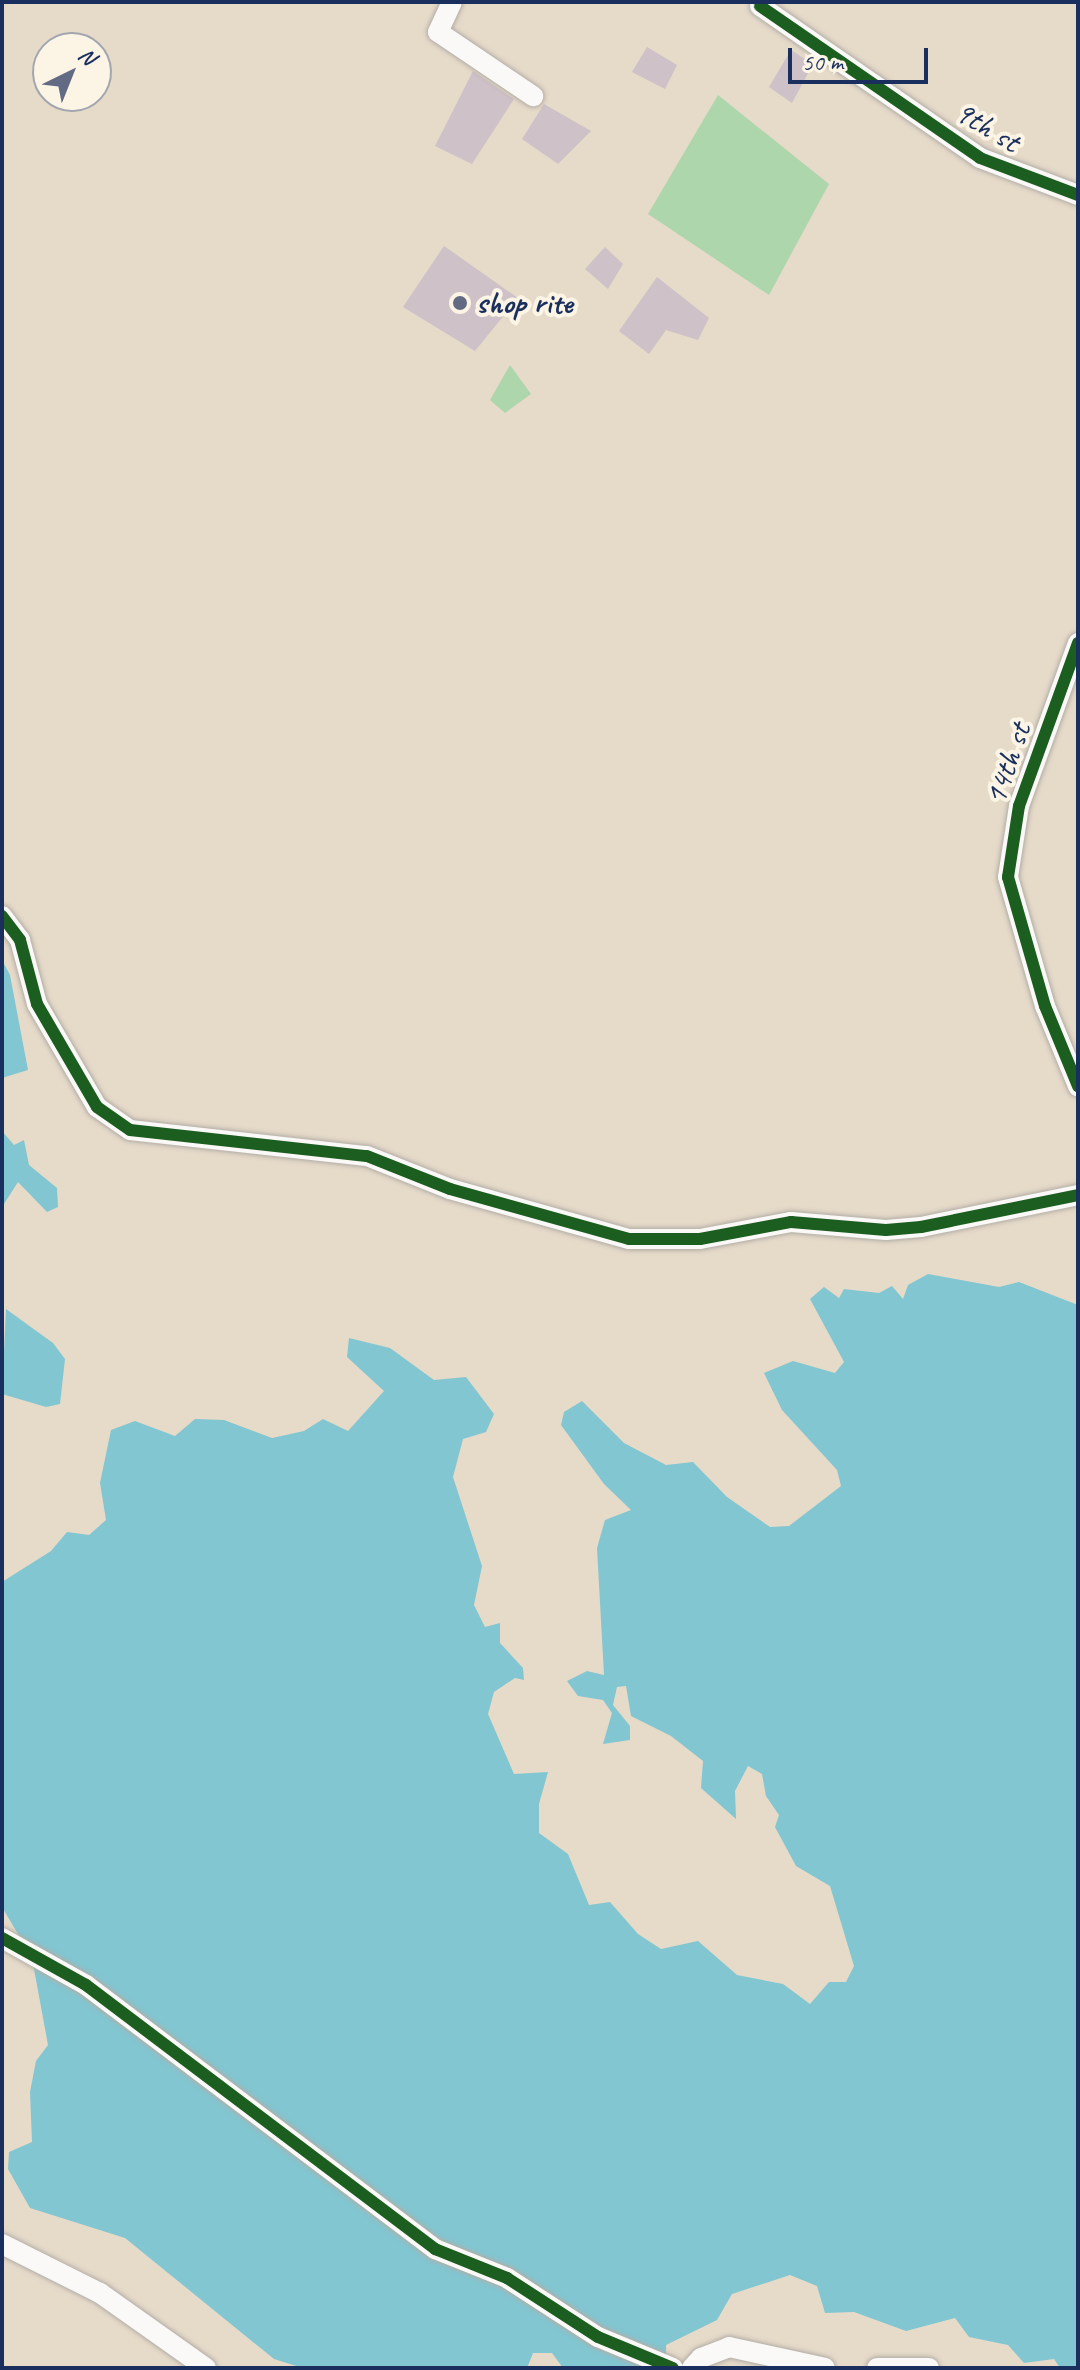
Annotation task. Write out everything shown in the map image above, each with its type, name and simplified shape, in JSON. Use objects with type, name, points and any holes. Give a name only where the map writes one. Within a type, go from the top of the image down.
[{"type":"street","points":[[452,2],[438,32],[533,96]]},
{"type":"street","name":"9th st","points":[[760,6],[980,158],[1078,195]]},
{"type":"street","name":"14th st","points":[[1078,643],[1019,806],[1008,877],[1056,1031],[1078,1086]]},
{"type":"street","points":[[2,916],[20,940],[37,1004],[97,1107],[130,1130],[367,1156],[450,1189],[629,1239],[700,1239],[791,1222],[886,1230],[921,1227],[1078,1195]]},
{"type":"street","points":[[1056,1031],[1078,1038]]},
{"type":"street","points":[[2,1938],[86,1985],[435,2249],[507,2278],[598,2337],[673,2368]]},
{"type":"street","points":[[2,2244],[100,2293],[206,2368]]},
{"type":"street","points":[[692,2368],[701,2358],[729,2347],[825,2368]]},
{"type":"street","points":[[877,2368],[929,2368]]},
{"type":"green space","points":[[718,95],[829,184],[769,295],[648,214]]},
{"type":"green space","points":[[510,365],[531,394],[505,413],[490,400]]},
{"type":"water","points":[[2,960],[10,975],[28,1070],[2,1078]]},
{"type":"water","points":[[2,1131],[14,1145],[24,1140],[29,1165],[57,1188],[58,1207],[47,1212],[18,1182],[4,1204]]},
{"type":"water","points":[[928,1274],[999,1287],[1019,1282],[1078,1305],[1078,2368],[1060,2368],[1054,2359],[1024,2363],[1008,2345],[969,2337],[955,2318],[906,2331],[854,2312],[825,2313],[817,2286],[790,2275],[732,2294],[717,2320],[666,2345],[666,2368],[563,2368],[552,2353],[533,2353],[527,2368],[303,2368],[274,2359],[125,2238],[30,2208],[8,2169],[9,2152],[32,2142],[30,2092],[36,2061],[48,2045],[32,1958],[2,1907],[2,1582],[51,1551],[67,1532],[89,1535],[106,1520],[100,1483],[111,1430],[135,1421],[175,1436],[195,1419],[224,1420],[272,1438],[304,1431],[323,1419],[348,1431],[384,1391],[347,1357],[349,1338],[390,1348],[434,1380],[466,1377],[494,1414],[486,1432],[463,1439],[453,1477],[482,1566],[474,1605],[485,1627],[500,1623],[500,1643],[523,1668],[524,1680],[515,1678],[494,1692],[488,1714],[514,1774],[548,1772],[539,1804],[539,1833],[568,1854],[589,1905],[610,1902],[638,1934],[661,1949],[698,1941],[737,1975],[783,1984],[810,2004],[829,1982],[846,1982],[854,1966],[830,1886],[796,1866],[775,1827],[779,1815],[766,1796],[762,1774],[748,1766],[735,1791],[736,1819],[701,1788],[703,1761],[671,1736],[631,1716],[626,1686],[617,1687],[613,1705],[630,1726],[630,1740],[603,1744],[612,1713],[603,1700],[578,1696],[567,1681],[587,1671],[604,1675],[597,1548],[605,1520],[631,1510],[604,1484],[561,1425],[564,1412],[582,1401],[624,1443],[666,1465],[693,1462],[727,1497],[770,1527],[789,1526],[841,1486],[837,1470],[782,1410],[764,1373],[793,1361],[835,1373],[844,1362],[810,1299],[824,1287],[839,1298],[844,1289],[879,1293],[892,1286],[903,1299],[908,1285]]},
{"type":"water","points":[[6,1309],[53,1343],[65,1359],[60,1404],[46,1407],[2,1394]]},
{"type":"building","points":[[647,47],[677,65],[665,89],[632,72]]},
{"type":"building","points":[[791,50],[813,64],[792,103],[769,87]]},
{"type":"building","points":[[473,71],[514,99],[472,164],[435,146]]},
{"type":"building","points":[[544,104],[591,131],[558,164],[522,139]]},
{"type":"building","name":"shop rite","points":[[444,246],[518,298],[475,351],[403,307]]},
{"type":"building","points":[[605,247],[623,264],[608,289],[585,269]]},
{"type":"building","points":[[657,277],[709,318],[698,340],[666,330],[649,354],[619,331]]},
{"type":"cycle path","points":[[760,6],[980,158],[1078,195]]},
{"type":"cycle path","points":[[1078,643],[1019,806],[1008,877],[1045,1006],[1078,1086]]},
{"type":"cycle path","points":[[2,916],[20,940],[37,1004],[97,1107],[130,1130],[367,1156],[450,1189],[629,1239],[700,1239],[791,1222],[886,1230],[921,1227],[1078,1195]]},
{"type":"cycle path","points":[[2,1938],[86,1985],[435,2249],[507,2278],[598,2337],[673,2368]]},
{"type":"place","name":"shop rite","points":[[460,303]]}]
